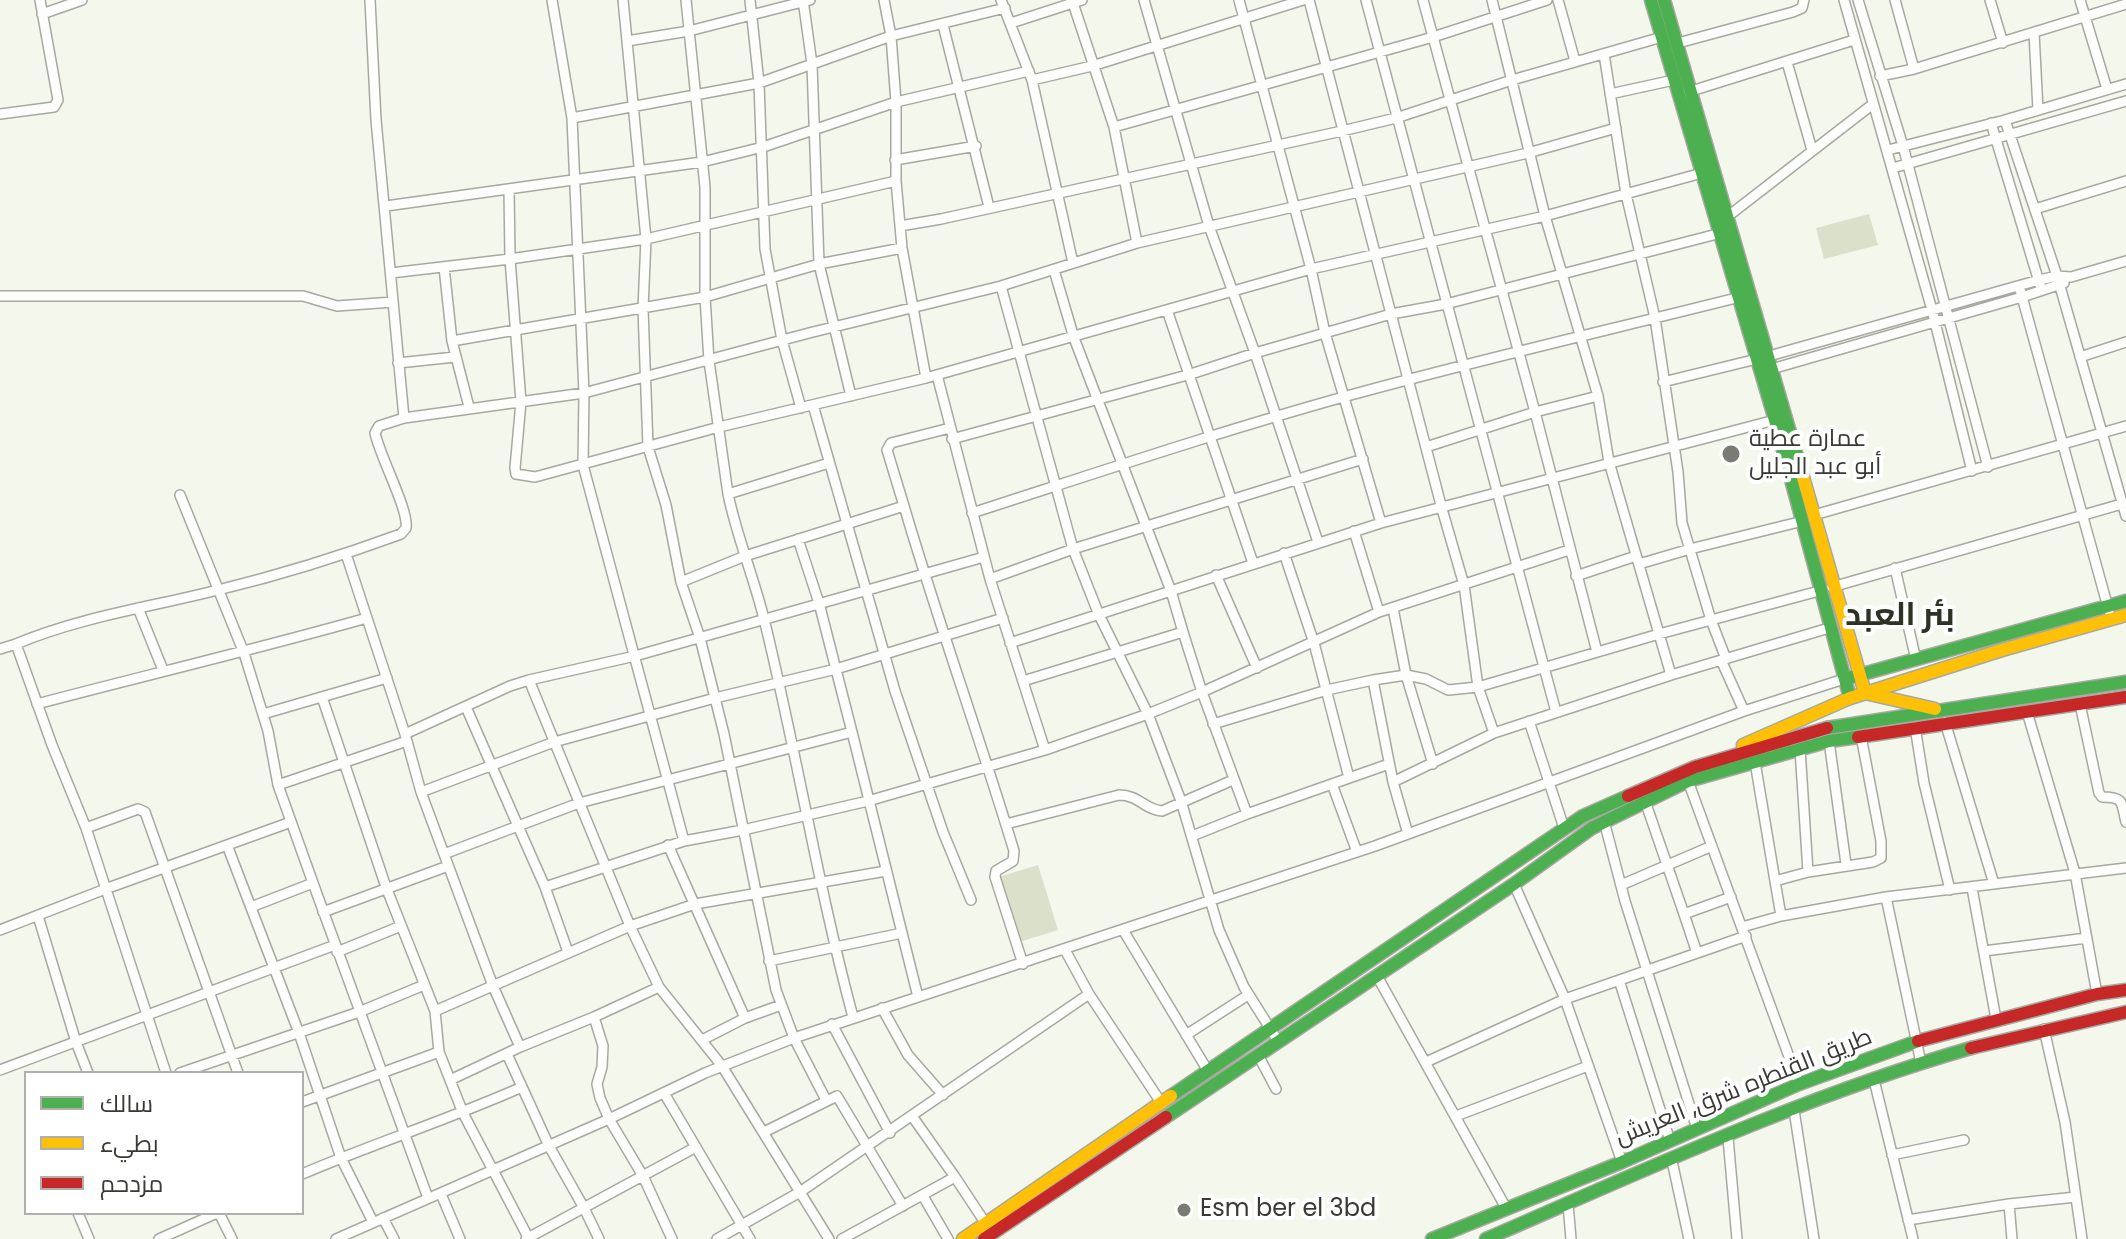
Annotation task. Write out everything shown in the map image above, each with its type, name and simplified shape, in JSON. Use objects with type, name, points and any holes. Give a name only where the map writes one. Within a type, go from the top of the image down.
[{"type":"main road","points":[[1651,0],[1740,297],[1765,364],[1775,420],[1809,518]]},
{"type":"main road","points":[[1664,0],[1693,91],[1826,589],[1865,693]]},
{"type":"main road","points":[[1826,589],[1829,628],[1850,698]]},
{"type":"main road","points":[[1844,679],[2000,643],[2110,613],[2126,601]]},
{"type":"main road","points":[[2110,613],[2126,615]]},
{"type":"main road","points":[[984,1239],[1208,1071],[1583,816],[1850,698],[2000,643]]},
{"type":"main road","points":[[963,1239],[1258,1055],[1604,821],[1645,801],[1688,781],[1869,730],[2126,682]]},
{"type":"main road","points":[[1865,693],[1945,716]]},
{"type":"main road","points":[[1695,767],[1816,730],[1915,727],[1945,716],[2027,712],[2126,697]]},
{"type":"main road","name":"طريق القنطره شرق, العريش","points":[[1432,1239],[1622,1162],[1799,1084],[1916,1042],[1996,1019],[2097,994],[2126,990]]},
{"type":"main road","name":"طريق القنطره شرق, العريش","points":[[1486,1239],[1794,1110],[1921,1063],[2044,1029],[2126,1012]]},
{"type":"street","points":[[0,114],[54,107],[57,104],[58,93],[40,0]]},
{"type":"street","points":[[42,14],[82,0]]},
{"type":"street","points":[[370,0],[376,120],[404,418]]},
{"type":"street","points":[[552,0],[572,118],[584,393],[583,465],[684,841]]},
{"type":"street","points":[[623,0],[646,239],[643,309],[648,447],[666,505],[681,582],[700,638],[715,698],[769,961],[794,1038],[826,1100]]},
{"type":"street","points":[[686,0],[702,162],[709,361],[728,494],[765,621],[835,948],[853,1017]]},
{"type":"street","points":[[750,0],[759,83],[763,213],[769,279],[801,408]]},
{"type":"street","points":[[884,0],[891,36],[896,102],[895,160],[902,248],[926,378]]},
{"type":"street","points":[[1144,0],[1209,226],[1318,542]]},
{"type":"street","points":[[1239,0],[1311,269],[1325,333],[1381,523]]},
{"type":"street","points":[[386,206],[702,162],[763,147],[896,102],[960,87],[1092,66],[1306,0],[1464,585],[1478,687],[1494,733]]},
{"type":"street","points":[[1366,0],[1556,712]]},
{"type":"street","points":[[1423,0],[1597,652]]},
{"type":"street","points":[[1492,0],[1528,153],[1598,396],[1609,462],[1671,675]]},
{"type":"street","points":[[1114,127],[1433,37],[1547,0]]},
{"type":"street","points":[[1558,0],[1575,61]]},
{"type":"street","points":[[1678,43],[1793,12],[1802,8],[1804,0]]},
{"type":"street","points":[[1844,0],[1932,310],[1972,471]]},
{"type":"street","points":[[1858,0],[1903,146],[1988,467]]},
{"type":"street","points":[[1895,0],[1914,69]]},
{"type":"street","points":[[1990,0],[2003,43]]},
{"type":"street","points":[[2080,0],[2103,91],[2104,107]]},
{"type":"street","points":[[627,41],[689,31],[806,1],[812,64],[819,264],[851,396]]},
{"type":"street","points":[[1011,23],[1076,1],[1092,66],[1114,127],[1137,243]]},
{"type":"street","points":[[572,118],[759,83],[891,36],[943,25],[1003,4],[1030,76],[1073,263]]},
{"type":"street","points":[[1880,76],[2003,43],[2126,4]]},
{"type":"street","points":[[943,25],[989,207]]},
{"type":"street","points":[[2034,33],[2038,110]]},
{"type":"street","points":[[900,226],[1396,118],[1512,80],[1662,37]]},
{"type":"street","points":[[1679,94],[1854,40]]},
{"type":"street","points":[[1604,54],[1626,194],[1655,318],[1678,472],[1679,508],[1711,620],[1744,711]]},
{"type":"street","points":[[1787,62],[1812,150]]},
{"type":"street","points":[[1610,94],[1674,80]]},
{"type":"street","points":[[1888,150],[2126,84]]},
{"type":"street","points":[[1893,168],[2126,101]]},
{"type":"street","points":[[1727,217],[1873,104]]},
{"type":"street","points":[[2005,120],[2058,281],[2126,516]]},
{"type":"street","points":[[1991,123],[2042,291]]},
{"type":"street","points":[[0,649],[138,608],[217,591],[346,554],[401,534],[406,528],[405,510],[394,490],[375,433],[383,423],[469,407],[584,393],[1001,286],[1137,243],[1528,153],[1616,128]]},
{"type":"street","points":[[895,160],[976,146]]},
{"type":"street","points":[[509,189],[510,259],[521,402],[516,474],[535,477],[719,427],[926,378],[1311,269],[1545,216],[1702,173]]},
{"type":"street","points":[[391,273],[646,239],[896,181]]},
{"type":"street","points":[[2035,209],[2126,181]]},
{"type":"street","points":[[1023,964],[995,877],[996,871],[1015,858],[924,574],[888,447],[895,442],[1037,416],[1391,314],[1446,304],[1721,233]]},
{"type":"street","points":[[452,341],[705,297],[819,264],[902,248]]},
{"type":"street","points":[[1663,382],[1765,364],[1935,323],[2042,291],[2058,281],[2126,261]]},
{"type":"street","points":[[444,267],[452,341],[469,407]]},
{"type":"street","points":[[1054,270],[1074,338],[1171,591],[1202,692],[1247,814]]},
{"type":"street","points":[[1765,364],[1945,306],[2039,280],[2058,281]]},
{"type":"street","points":[[1001,286],[1017,353],[1058,485],[1073,549],[1099,615],[1148,714],[1181,801],[1209,902],[1248,995],[1278,1041]]},
{"type":"street","points":[[2019,286],[2061,446],[2110,613]]},
{"type":"street","points":[[0,296],[303,296],[337,306],[393,302]]},
{"type":"street","points":[[972,513],[1123,462],[1343,397],[1740,297]]},
{"type":"street","points":[[1167,310],[1253,563]]},
{"type":"street","points":[[2080,357],[2126,342]]},
{"type":"street","points":[[398,363],[455,357]]},
{"type":"street","points":[[937,375],[990,579],[1045,750]]},
{"type":"street","points":[[1426,447],[1535,412],[1598,396]]},
{"type":"street","points":[[813,405],[884,654],[926,784],[971,900]]},
{"type":"street","points":[[1010,643],[1381,523],[1775,420]]},
{"type":"street","points":[[1576,576],[1809,518],[2126,426]]},
{"type":"street","points":[[990,579],[1073,549],[1363,459]]},
{"type":"street","points":[[728,494],[829,463]]},
{"type":"street","points":[[180,495],[244,653],[263,714],[278,785],[428,1198]]},
{"type":"street","points":[[1213,724],[1327,690],[1406,675],[1426,679],[1448,690],[1478,687],[2124,504]]},
{"type":"street","points":[[681,582],[745,556],[904,506]]},
{"type":"street","points":[[1354,531],[1379,612]]},
{"type":"street","points":[[798,539],[819,603],[918,997]]},
{"type":"street","points":[[545,887],[668,845],[868,801],[1045,750],[1202,692],[1379,612],[1569,550]]},
{"type":"street","points":[[1284,553],[1314,643],[1349,778]]},
{"type":"street","points":[[346,554],[421,792],[493,986],[520,1047]]},
{"type":"street","points":[[278,785],[406,737],[529,680],[635,656],[765,621],[984,557]]},
{"type":"street","points":[[1895,568],[1916,660]]},
{"type":"street","points":[[1216,575],[1257,668]]},
{"type":"street","points":[[138,608],[163,670]]},
{"type":"street","points":[[1393,608],[1406,675],[1433,764]]},
{"type":"street","points":[[37,704],[163,670],[244,653],[367,618]]},
{"type":"street","points":[[421,792],[554,742],[836,669],[1003,618]]},
{"type":"street","points":[[1393,782],[1494,733],[1671,675],[1829,628]]},
{"type":"street","points":[[1023,681],[1183,632]]},
{"type":"street","points":[[16,644],[108,888],[165,1071]]},
{"type":"street","points":[[263,714],[387,678]]},
{"type":"street","points":[[336,1239],[492,1172],[722,1066],[794,1038],[1357,852],[1744,711],[1844,679]]},
{"type":"street","points":[[529,680],[630,926],[659,987],[722,1066],[829,1239]]},
{"type":"street","points":[[1373,680],[1393,782],[1408,834]]},
{"type":"street","points":[[322,697],[386,887],[435,1011],[439,1052],[463,1113],[528,1239],[696,1147]]},
{"type":"street","points":[[2080,704],[2099,793],[2102,797],[2121,800],[2126,822]]},
{"type":"street","points":[[466,707],[545,887],[568,952]]},
{"type":"street","points":[[2027,712],[2075,873],[2097,994]]},
{"type":"street","points":[[1945,716],[1994,884]]},
{"type":"street","points":[[1529,721],[1564,828]]},
{"type":"street","points":[[1915,727],[1924,783],[1950,890]]},
{"type":"street","points":[[1775,881],[1846,864],[1873,862],[1882,855],[1869,730]]},
{"type":"street","points":[[444,854],[579,803],[852,732]]},
{"type":"street","points":[[1829,741],[1846,864]]},
{"type":"street","points":[[1800,749],[1808,872]]},
{"type":"street","points":[[1755,762],[1781,916]]},
{"type":"street","points":[[1192,836],[1389,764]]},
{"type":"street","points":[[1006,824],[1119,795],[1133,796],[1157,811],[1168,809],[1233,780]]},
{"type":"street","points":[[1688,781],[1799,1084]]},
{"type":"street","points":[[1332,784],[1357,852]]},
{"type":"street","points":[[1645,801],[1697,953]]},
{"type":"street","points":[[86,828],[144,809],[237,1071]]},
{"type":"street","points":[[1604,821],[1697,1129]]},
{"type":"street","points":[[0,930],[291,822]]},
{"type":"street","points":[[227,845],[299,1033],[341,1158],[378,1220],[394,1239]]},
{"type":"street","points":[[668,845],[745,1018]]},
{"type":"street","points":[[1621,885],[1712,846]]},
{"type":"street","points":[[323,912],[448,866]]},
{"type":"street","points":[[1426,1062],[1565,999],[1697,953],[1781,916],[1886,897],[2126,868]]},
{"type":"street","points":[[435,1011],[630,926],[695,904],[886,871]]},
{"type":"street","points":[[251,907],[313,883]]},
{"type":"street","points":[[1514,884],[1565,999],[1622,1162]]},
{"type":"street","points":[[1972,888],[1996,1019]]},
{"type":"street","points":[[1684,914],[1731,897]]},
{"type":"street","points":[[1886,897],[1921,1063]]},
{"type":"street","points":[[38,916],[87,1071]]},
{"type":"street","points":[[0,1070],[273,967],[401,926]]},
{"type":"street","points":[[1123,930],[1208,1071]]},
{"type":"street","points":[[769,961],[902,933]]},
{"type":"street","points":[[1984,951],[2087,938]]},
{"type":"street","points":[[1065,950],[1089,994],[1162,1104]]},
{"type":"street","points":[[1377,976],[1506,1208]]},
{"type":"street","points":[[1619,980],[1670,1141]]},
{"type":"street","points":[[186,1071],[359,1012],[424,985]]},
{"type":"street","points":[[450,1080],[659,987]]},
{"type":"street","points":[[717,1239],[800,1192],[890,1133],[1089,994]]},
{"type":"street","points":[[1186,1035],[1248,995]]},
{"type":"street","points":[[702,1040],[745,1018],[781,1005]]},
{"type":"street","points":[[882,1008],[908,1055],[943,1095]]},
{"type":"street","points":[[594,1017],[603,1056],[597,1090],[609,1119],[643,1176],[672,1239]]},
{"type":"street","points":[[832,1024],[890,1133]]},
{"type":"street","points":[[2044,1029],[2065,1122],[2082,1239]]},
{"type":"street","points":[[304,1101],[439,1052]]},
{"type":"street","points":[[507,1054],[549,1146],[599,1239]]},
{"type":"street","points":[[1258,1055],[1276,1089]]},
{"type":"street","points":[[1456,1116],[1588,1066]]},
{"type":"street","points":[[1874,1080],[1913,1239]]},
{"type":"street","points":[[304,1173],[463,1113],[522,1087]]},
{"type":"street","points":[[664,1093],[750,1239]]},
{"type":"street","points":[[764,1132],[834,1096],[838,1098],[903,1206]]},
{"type":"street","points":[[1794,1110],[1814,1239]]},
{"type":"street","points":[[912,1116],[986,1224]]},
{"type":"street","points":[[1728,1138],[1737,1239]]},
{"type":"street","points":[[1892,1155],[1964,1140]]},
{"type":"street","points":[[1672,1161],[1689,1239]]},
{"type":"street","points":[[842,1239],[955,1177]]},
{"type":"street","points":[[441,1194],[460,1239]]},
{"type":"street","points":[[923,1196],[948,1239]]},
{"type":"street","points":[[1908,1220],[2076,1197]]},
{"type":"street","points":[[1568,1204],[1571,1239]]},
{"type":"street","points":[[2009,1204],[2012,1239]]},
{"type":"street","points":[[79,1215],[89,1239]]},
{"type":"street","points":[[159,1239],[213,1215]]},
{"type":"street","points":[[219,1215],[232,1239]]},
{"type":"green space","points":[[1869,214],[1878,245],[1824,259],[1816,228]]},
{"type":"green space","points":[[1038,865],[1058,930],[1019,942],[999,877]]},
{"type":"traffic: fast","points":[[1651,0],[1775,420],[1850,698]]},
{"type":"traffic: fast","points":[[1664,0],[1801,470]]},
{"type":"traffic: fast","points":[[1852,677],[2126,601]]},
{"type":"traffic: fast","points":[[1827,728],[2126,682]]},
{"type":"traffic: fast","points":[[1166,1117],[1514,884],[1592,828],[1688,781],[1829,741],[1858,737]]},
{"type":"traffic: fast","points":[[1171,1096],[1583,816],[1628,796]]},
{"type":"traffic: fast","points":[[1432,1239],[1622,1162],[1799,1084],[1918,1041]]},
{"type":"traffic: fast","points":[[1486,1239],[1786,1111],[1971,1048]]},
{"type":"traffic: slow","points":[[1801,470],[1865,693],[1935,709]]},
{"type":"traffic: slow","points":[[1743,745],[1850,698],[2126,615]]},
{"type":"traffic: slow","points":[[963,1239],[1171,1096]]},
{"type":"traffic: jam","points":[[1858,737],[2126,697]]},
{"type":"traffic: jam","points":[[1628,796],[1695,767],[1827,728]]},
{"type":"traffic: jam","points":[[1918,1041],[2097,994],[2126,990]]},
{"type":"traffic: jam","points":[[1971,1048],[2126,1012]]},
{"type":"traffic: jam","points":[[984,1239],[1166,1117]]},
{"type":"place","name":"عمارة عطية أبو عبد الجليل","points":[[1731,454]]},
{"type":"place","name":"Esm ber el 3bd","points":[[1184,1210]]},
{"type":"district","name":"بئر العبد","points":[[1900,617]]}]
